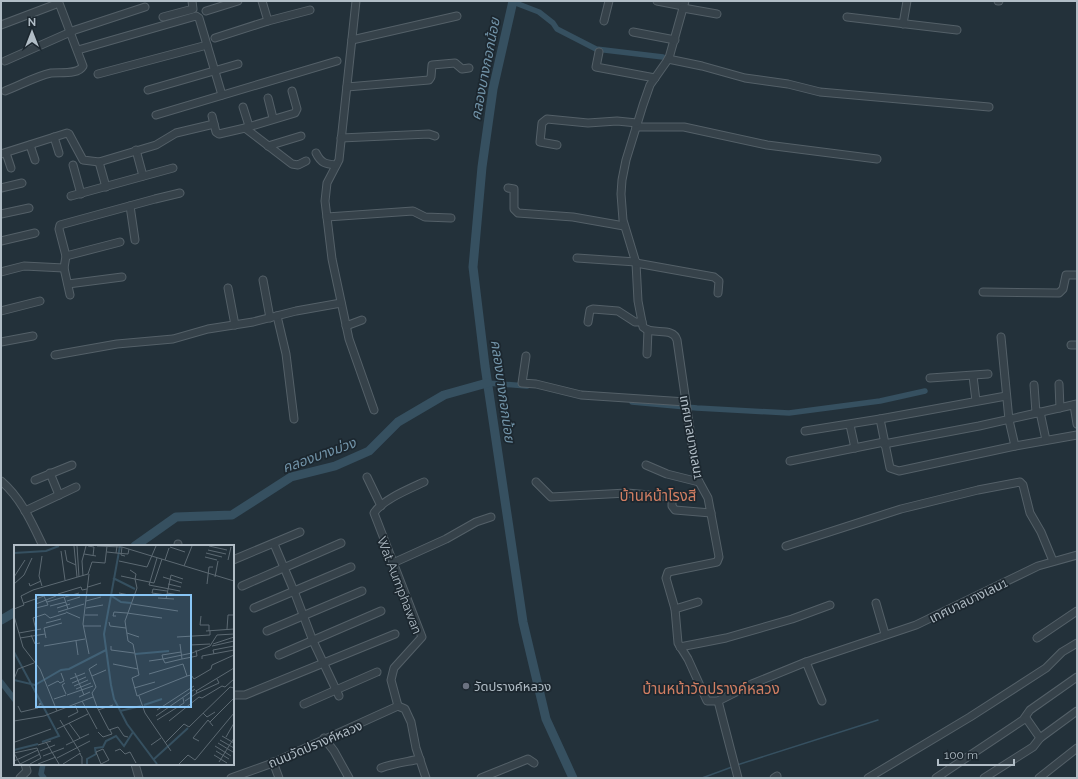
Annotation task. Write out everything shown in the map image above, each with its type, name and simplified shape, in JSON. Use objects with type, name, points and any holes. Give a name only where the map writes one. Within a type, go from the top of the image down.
[{"type":"street","points":[[163,17],[193,9],[192,1]]},
{"type":"street","points":[[206,11],[238,1]]},
{"type":"street","points":[[262,1],[268,20]]},
{"type":"street","points":[[356,1],[339,160],[327,183],[325,201],[332,260],[346,326],[374,410]]},
{"type":"street","points":[[604,20],[608,1]]},
{"type":"street","points":[[657,1],[684,5],[718,14]]},
{"type":"street","points":[[903,1],[907,1],[903,24]]},
{"type":"street","points":[[1,25],[59,3],[83,66],[80,69],[68,73],[47,74],[4,91]]},
{"type":"street","points":[[647,354],[648,330],[643,327],[640,313],[636,262],[624,226],[621,194],[626,160],[650,85],[668,58],[675,40],[684,5]]},
{"type":"street","points":[[5,60],[75,30],[145,7]]},
{"type":"street","points":[[215,38],[268,20],[310,10]]},
{"type":"street","points":[[78,50],[196,16],[199,18],[222,95]]},
{"type":"street","points":[[352,40],[457,16]]},
{"type":"street","points":[[847,17],[957,30]]},
{"type":"street","points":[[633,32],[675,40]]},
{"type":"street","points":[[98,74],[207,46]]},
{"type":"street","points":[[599,52],[596,67],[655,78]]},
{"type":"street","points":[[668,58],[745,78],[788,84],[820,92],[989,107]]},
{"type":"street","points":[[156,115],[336,61]]},
{"type":"street","points":[[347,87],[429,80],[431,77],[432,66],[436,64],[454,63],[462,69],[470,68]]},
{"type":"street","points":[[148,90],[238,64]]},
{"type":"street","points":[[11,168],[4,153],[68,134],[83,160],[99,162],[156,144],[176,133],[213,120],[216,132],[219,134],[247,127],[296,112],[297,109],[292,91]]},
{"type":"street","points":[[268,98],[273,118]]},
{"type":"street","points":[[243,107],[247,127],[268,146],[294,165],[306,161]]},
{"type":"street","points":[[557,144],[540,142],[542,123],[547,119],[588,122],[618,121],[637,125],[684,127],[767,145],[877,159]]},
{"type":"street","points":[[341,138],[415,134],[429,134],[435,136]]},
{"type":"street","points":[[268,146],[301,136]]},
{"type":"street","points":[[54,137],[59,153]]},
{"type":"street","points":[[30,145],[35,160]]},
{"type":"street","points":[[136,150],[143,176]]},
{"type":"street","points":[[316,154],[320,161],[324,164],[336,165]]},
{"type":"street","points":[[99,162],[106,186]]},
{"type":"street","points":[[73,165],[81,194]]},
{"type":"street","points":[[71,196],[173,168]]},
{"type":"street","points":[[1,188],[22,183]]},
{"type":"street","points":[[508,188],[514,189],[514,209],[518,213],[574,217],[624,226]]},
{"type":"street","points":[[60,267],[66,256],[59,229],[60,226],[180,193]]},
{"type":"street","points":[[130,206],[135,240]]},
{"type":"street","points":[[1,214],[29,208]]},
{"type":"street","points":[[327,217],[413,211],[425,216],[451,218]]},
{"type":"street","points":[[1,240],[35,233]]},
{"type":"street","points":[[66,256],[120,242]]},
{"type":"street","points":[[577,258],[636,262],[714,277],[719,281],[718,292]]},
{"type":"street","points":[[1,272],[33,265],[60,267]]},
{"type":"street","points":[[60,267],[68,284],[70,296]]},
{"type":"street","points":[[983,292],[1058,293],[1063,289],[1066,275],[1077,275]]},
{"type":"street","points":[[68,284],[122,277]]},
{"type":"street","points":[[263,280],[273,317],[286,354],[294,419]]},
{"type":"street","points":[[228,288],[235,325]]},
{"type":"street","points":[[1,311],[40,301]]},
{"type":"street","points":[[55,355],[105,346],[173,339],[208,329],[235,325],[296,311],[341,303]]},
{"type":"street","points":[[588,322],[589,312],[593,309],[618,311],[635,322],[642,322]]},
{"type":"street","points":[[346,326],[362,320]]},
{"type":"street","name":"เทศบาลบางเลน1","points":[[648,330],[671,333],[676,337],[699,482],[708,498],[719,560],[707,564],[670,571],[666,574],[666,580],[675,609],[676,631],[680,648],[686,656],[707,701],[718,701],[752,684],[806,662],[885,634],[916,625],[1053,561],[1077,555]]},
{"type":"street","points":[[1,342],[33,336]]},
{"type":"street","points":[[1002,337],[1006,396],[1009,420],[1015,446]]},
{"type":"street","points":[[526,356],[522,381],[524,383],[536,384],[581,395],[686,405]]},
{"type":"street","points":[[930,378],[988,374]]},
{"type":"street","points":[[973,376],[976,401]]},
{"type":"street","points":[[1059,384],[1060,408]]},
{"type":"street","points":[[1034,385],[1038,413],[1046,440]]},
{"type":"street","points":[[805,431],[850,425],[1006,396]]},
{"type":"street","points":[[790,461],[1009,420],[1075,405],[1077,424]]},
{"type":"street","points":[[880,419],[890,468],[899,471],[1015,446],[1077,435]]},
{"type":"street","points":[[850,425],[855,448]]},
{"type":"street","points":[[35,480],[72,465]]},
{"type":"street","points":[[646,465],[667,474],[699,482]]},
{"type":"street","points":[[50,473],[59,495]]},
{"type":"street","points":[[367,477],[381,506],[399,494],[424,482]]},
{"type":"street","points":[[1,481],[11,490],[25,511],[42,545]]},
{"type":"street","points":[[536,482],[551,497],[640,493],[672,497],[672,506],[675,510],[711,513]]},
{"type":"street","points":[[786,546],[901,509],[978,490],[1020,482],[1023,485],[1032,517],[1041,532],[1053,561]]},
{"type":"street","points":[[25,511],[76,487]]},
{"type":"street","name":"Wat Aumphawan","points":[[381,506],[377,508],[374,513],[374,517],[422,637],[394,668],[391,680],[398,706]]},
{"type":"street","points":[[393,563],[440,542],[476,522],[490,517]]},
{"type":"street","points":[[234,560],[300,532]]},
{"type":"street","points":[[242,586],[284,566],[341,543]]},
{"type":"street","points":[[274,544],[294,591],[302,616],[322,663],[337,693]]},
{"type":"street","points":[[254,608],[351,567]]},
{"type":"street","points":[[267,631],[362,591]]},
{"type":"street","points":[[675,609],[698,602]]},
{"type":"street","points":[[876,603],[885,634]]},
{"type":"street","points":[[680,648],[726,638],[792,619],[830,605]]},
{"type":"street","points":[[279,655],[381,610]]},
{"type":"street","points":[[1037,638],[1077,611]]},
{"type":"street","points":[[234,695],[245,695],[395,634]]},
{"type":"street","points":[[868,778],[970,717],[1046,668],[1062,652],[1077,643]]},
{"type":"street","points":[[806,662],[822,702]]},
{"type":"street","points":[[304,704],[337,693],[377,672]]},
{"type":"street","points":[[936,778],[1026,718],[1030,710],[1077,677]]},
{"type":"street","points":[[718,701],[730,753],[738,778]]},
{"type":"street","points":[[398,706],[405,709],[411,722],[426,778]]},
{"type":"street","name":"ถนนวัดปรางค์หลวง","points":[[231,778],[273,762],[324,738],[353,728],[398,706]]},
{"type":"street","points":[[984,778],[1032,746],[1040,738],[1077,711]]},
{"type":"street","points":[[1026,718],[1040,738]]},
{"type":"street","points":[[324,738],[334,751],[349,778]]},
{"type":"street","points":[[1039,778],[1077,748]]},
{"type":"street","points":[[380,768],[397,762],[405,763],[420,758]]},
{"type":"street","points":[[481,778],[528,759],[534,763]]},
{"type":"street","points":[[273,762],[279,778]]},
{"type":"street","points":[[20,778],[27,771],[25,765]]},
{"type":"street","points":[[135,765],[139,778]]},
{"type":"waterway","name":"คลองบางกอกน้อย","points":[[513,1],[493,89],[482,167],[473,267],[485,366],[523,622],[546,719],[573,778]]},
{"type":"waterway","points":[[513,2],[539,12],[553,23],[557,29],[596,49],[663,57]]},
{"type":"waterway","points":[[487,383],[527,386]]},
{"type":"waterway","name":"คลองบางม่วง","points":[[136,545],[176,517],[232,515],[291,477],[335,466],[369,451],[398,422],[444,395],[487,383]]},
{"type":"waterway","points":[[632,402],[697,408],[789,413],[880,401],[925,391]]},
{"type":"waterway","name":"คลองบางม่วง","points":[[1,620],[14,613]]},
{"type":"waterway","points":[[1,682],[14,699]]},
{"type":"waterway","points":[[737,765],[878,720]]},
{"type":"waterway","points":[[43,765],[41,774],[44,778]]},
{"type":"waterway","points":[[702,778],[732,767]]},
{"type":"place","name":"วัดปรางค์หลวง","points":[[466,686]]},
{"type":"district","name":"บ้านหน้าโรงสี","points":[[658,496]]},
{"type":"district","name":"บ้านหน้าวัดปรางค์หลวง","points":[[711,689]]}]
